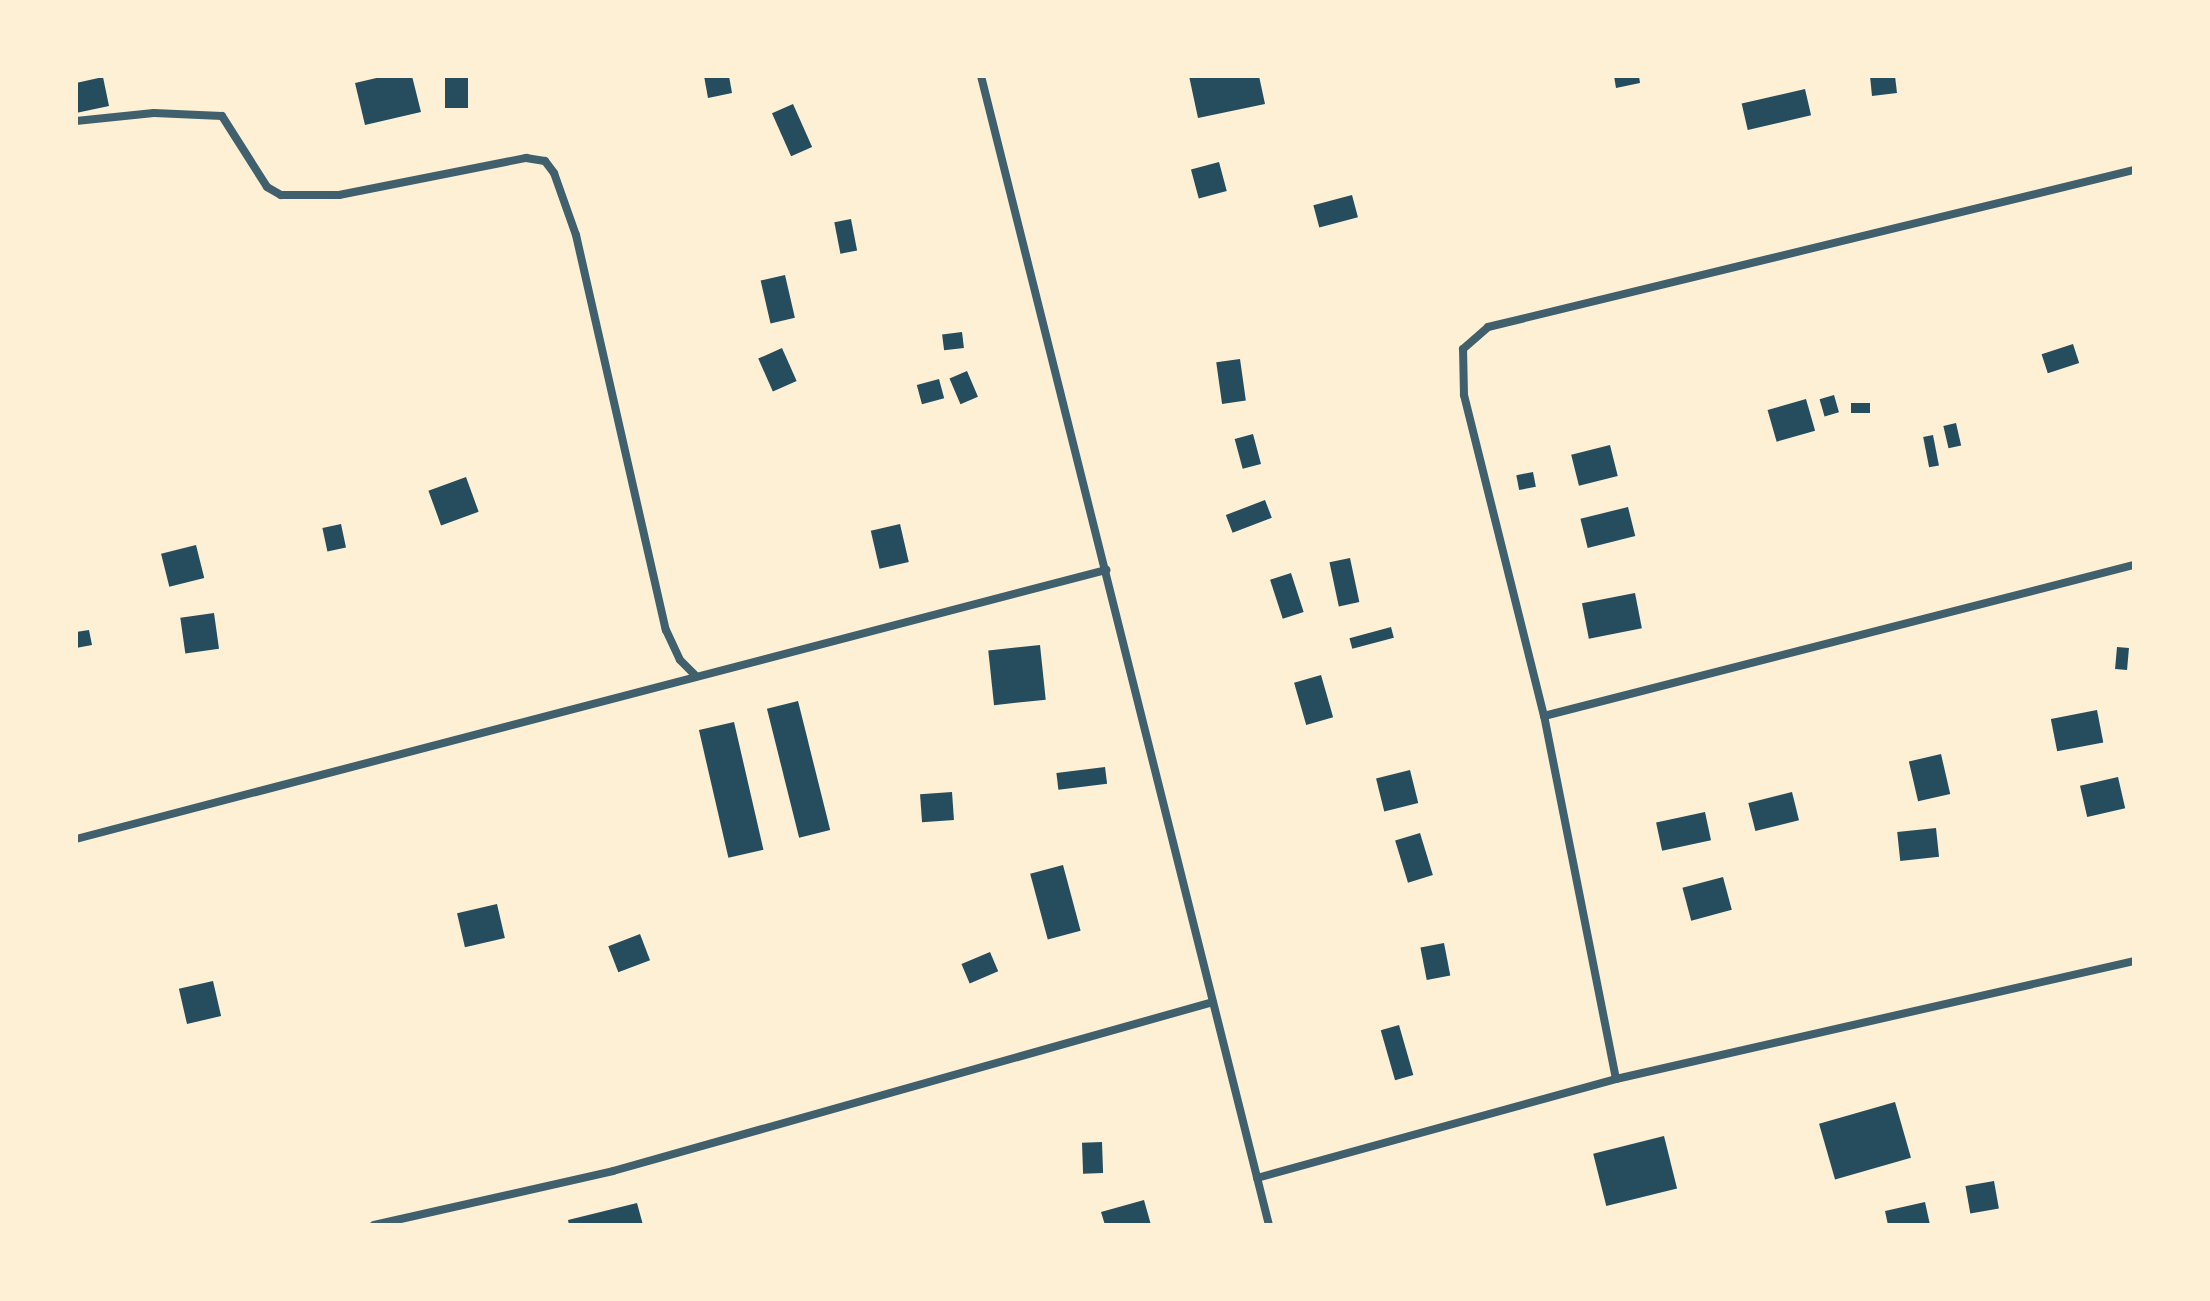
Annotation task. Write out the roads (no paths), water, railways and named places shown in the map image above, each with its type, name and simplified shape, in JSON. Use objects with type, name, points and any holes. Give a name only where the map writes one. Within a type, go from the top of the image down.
[{"type":"street","points":[[981,76],[1269,1225]]},
{"type":"street","points":[[76,121],[154,113],[222,116],[267,187],[281,195],[339,195],[526,158],[545,161],[554,173],[576,235],[666,630],[680,660],[695,675]]},
{"type":"street","points":[[1616,1079],[1544,716],[1464,395],[1463,349],[1488,327],[2134,170]]},
{"type":"street","points":[[1544,716],[2134,565]]},
{"type":"street","points":[[76,839],[315,781],[695,675],[1106,570]]},
{"type":"street","points":[[1257,1178],[1616,1079],[2134,961]]},
{"type":"street","points":[[374,1225],[613,1171],[1213,1002]]}]
